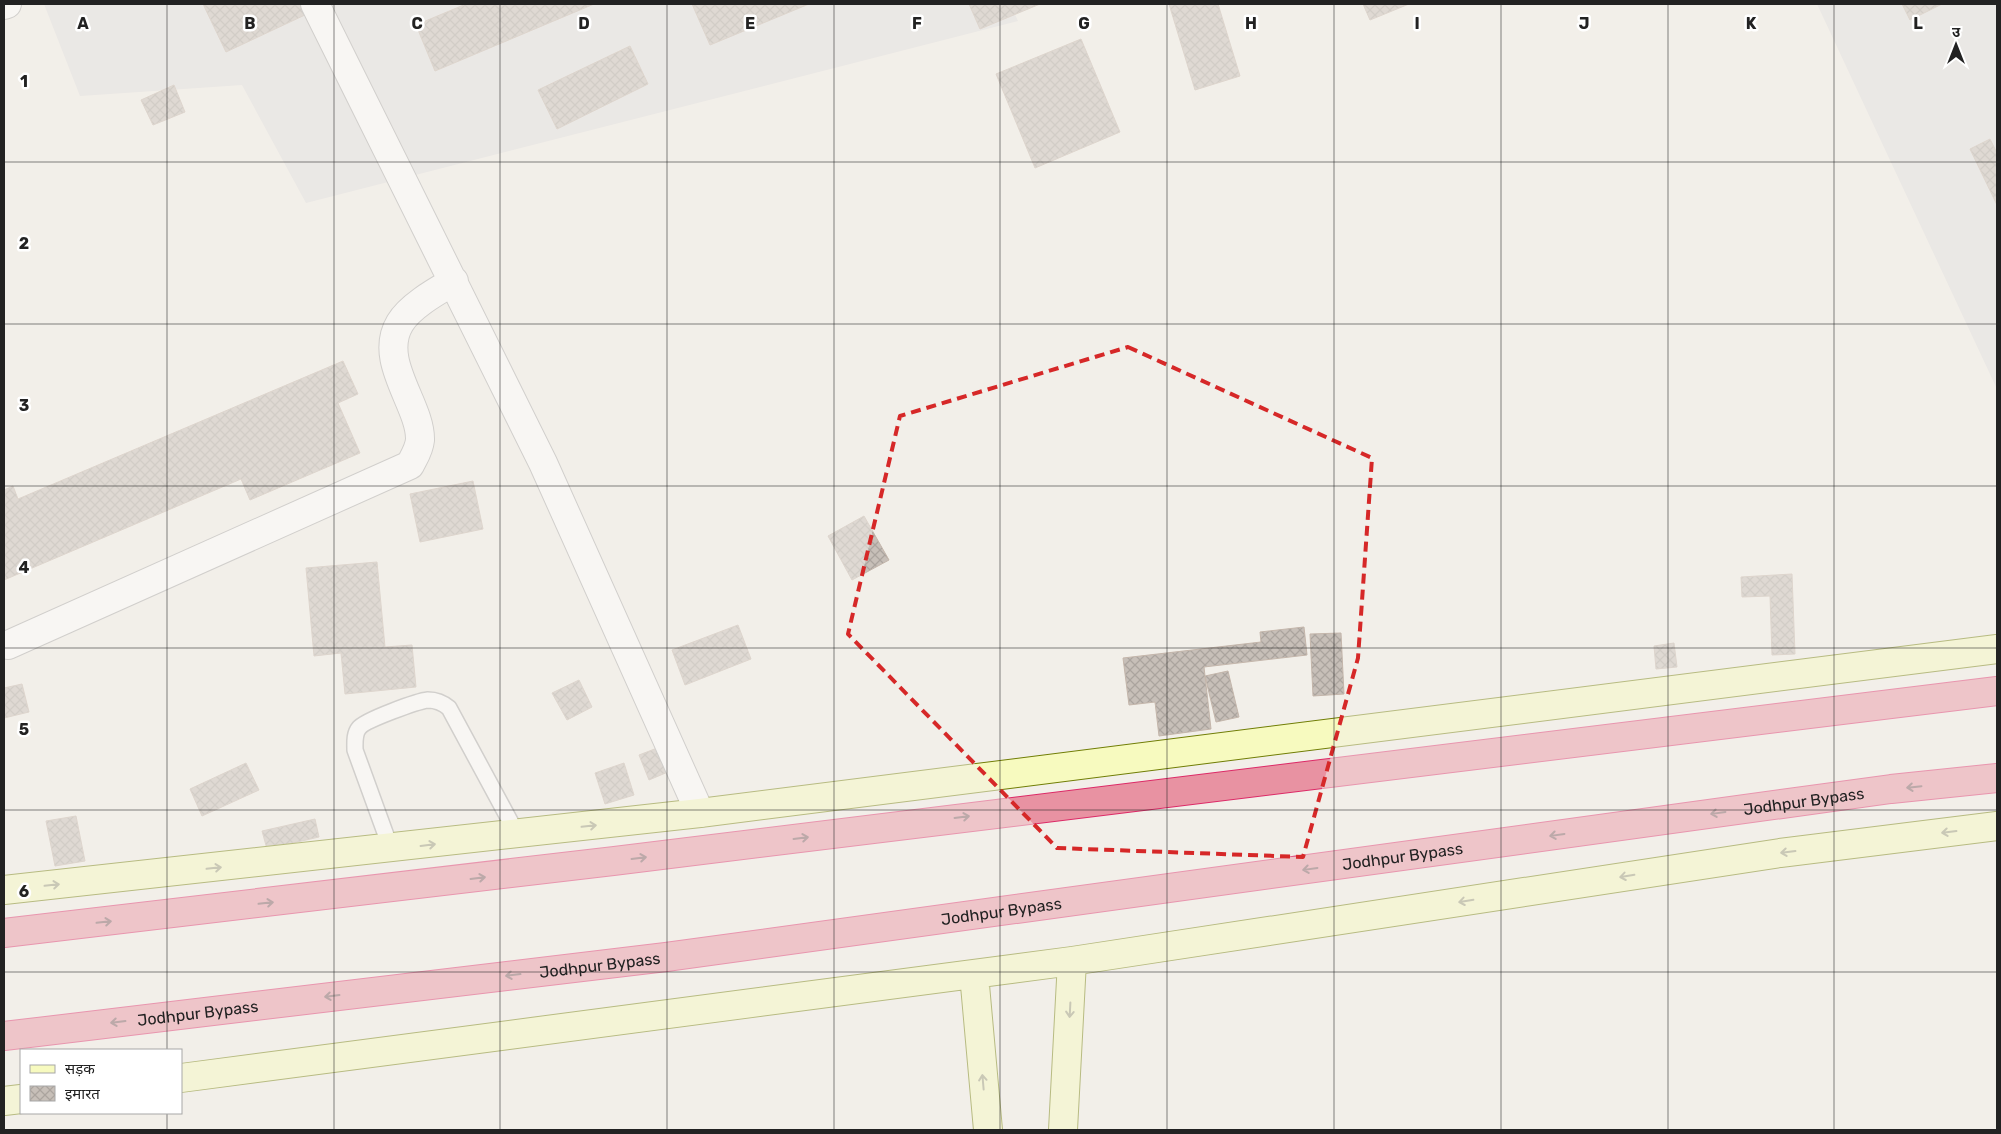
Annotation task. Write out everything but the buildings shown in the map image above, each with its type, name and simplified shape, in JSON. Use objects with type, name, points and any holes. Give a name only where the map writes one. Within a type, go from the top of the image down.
[{"type":"highway","points":[[4,933],[378,891],[1630,734],[1997,691]]},
{"type":"highway","name":"Jodhpur Bypass","points":[[4,1036],[666,957],[1882,791],[1997,778]]},
{"type":"street","points":[[315,4],[544,463],[700,813]]},
{"type":"street","points":[[8,644],[410,465],[418,451],[420,440],[417,424],[396,368],[393,341],[400,323],[423,300],[454,281]]},
{"type":"street","points":[[4,890],[391,849],[700,813],[1997,649]]},
{"type":"street","points":[[182,1078],[1072,961],[1780,853],[1997,826]]},
{"type":"street","points":[[1063,1130],[1072,961]]},
{"type":"street","points":[[974,974],[988,1130]]},
{"type":"street","points":[[4,1101],[20,1099]]},
{"type":"lane","points":[[391,849],[355,750],[355,738],[360,727],[374,718],[427,700],[440,702],[450,708],[517,834]]},
{"type":"highlighted area","points":[[1128,347],[1372,458],[1358,658],[1303,857],[1057,848],[848,634],[900,416]]},
{"type":"shaded area","points":[[44,4],[1010,4],[1018,21],[306,203],[242,85],[80,96]]},
{"type":"shaded area","points":[[1817,4],[1997,4],[1997,389]]}]
